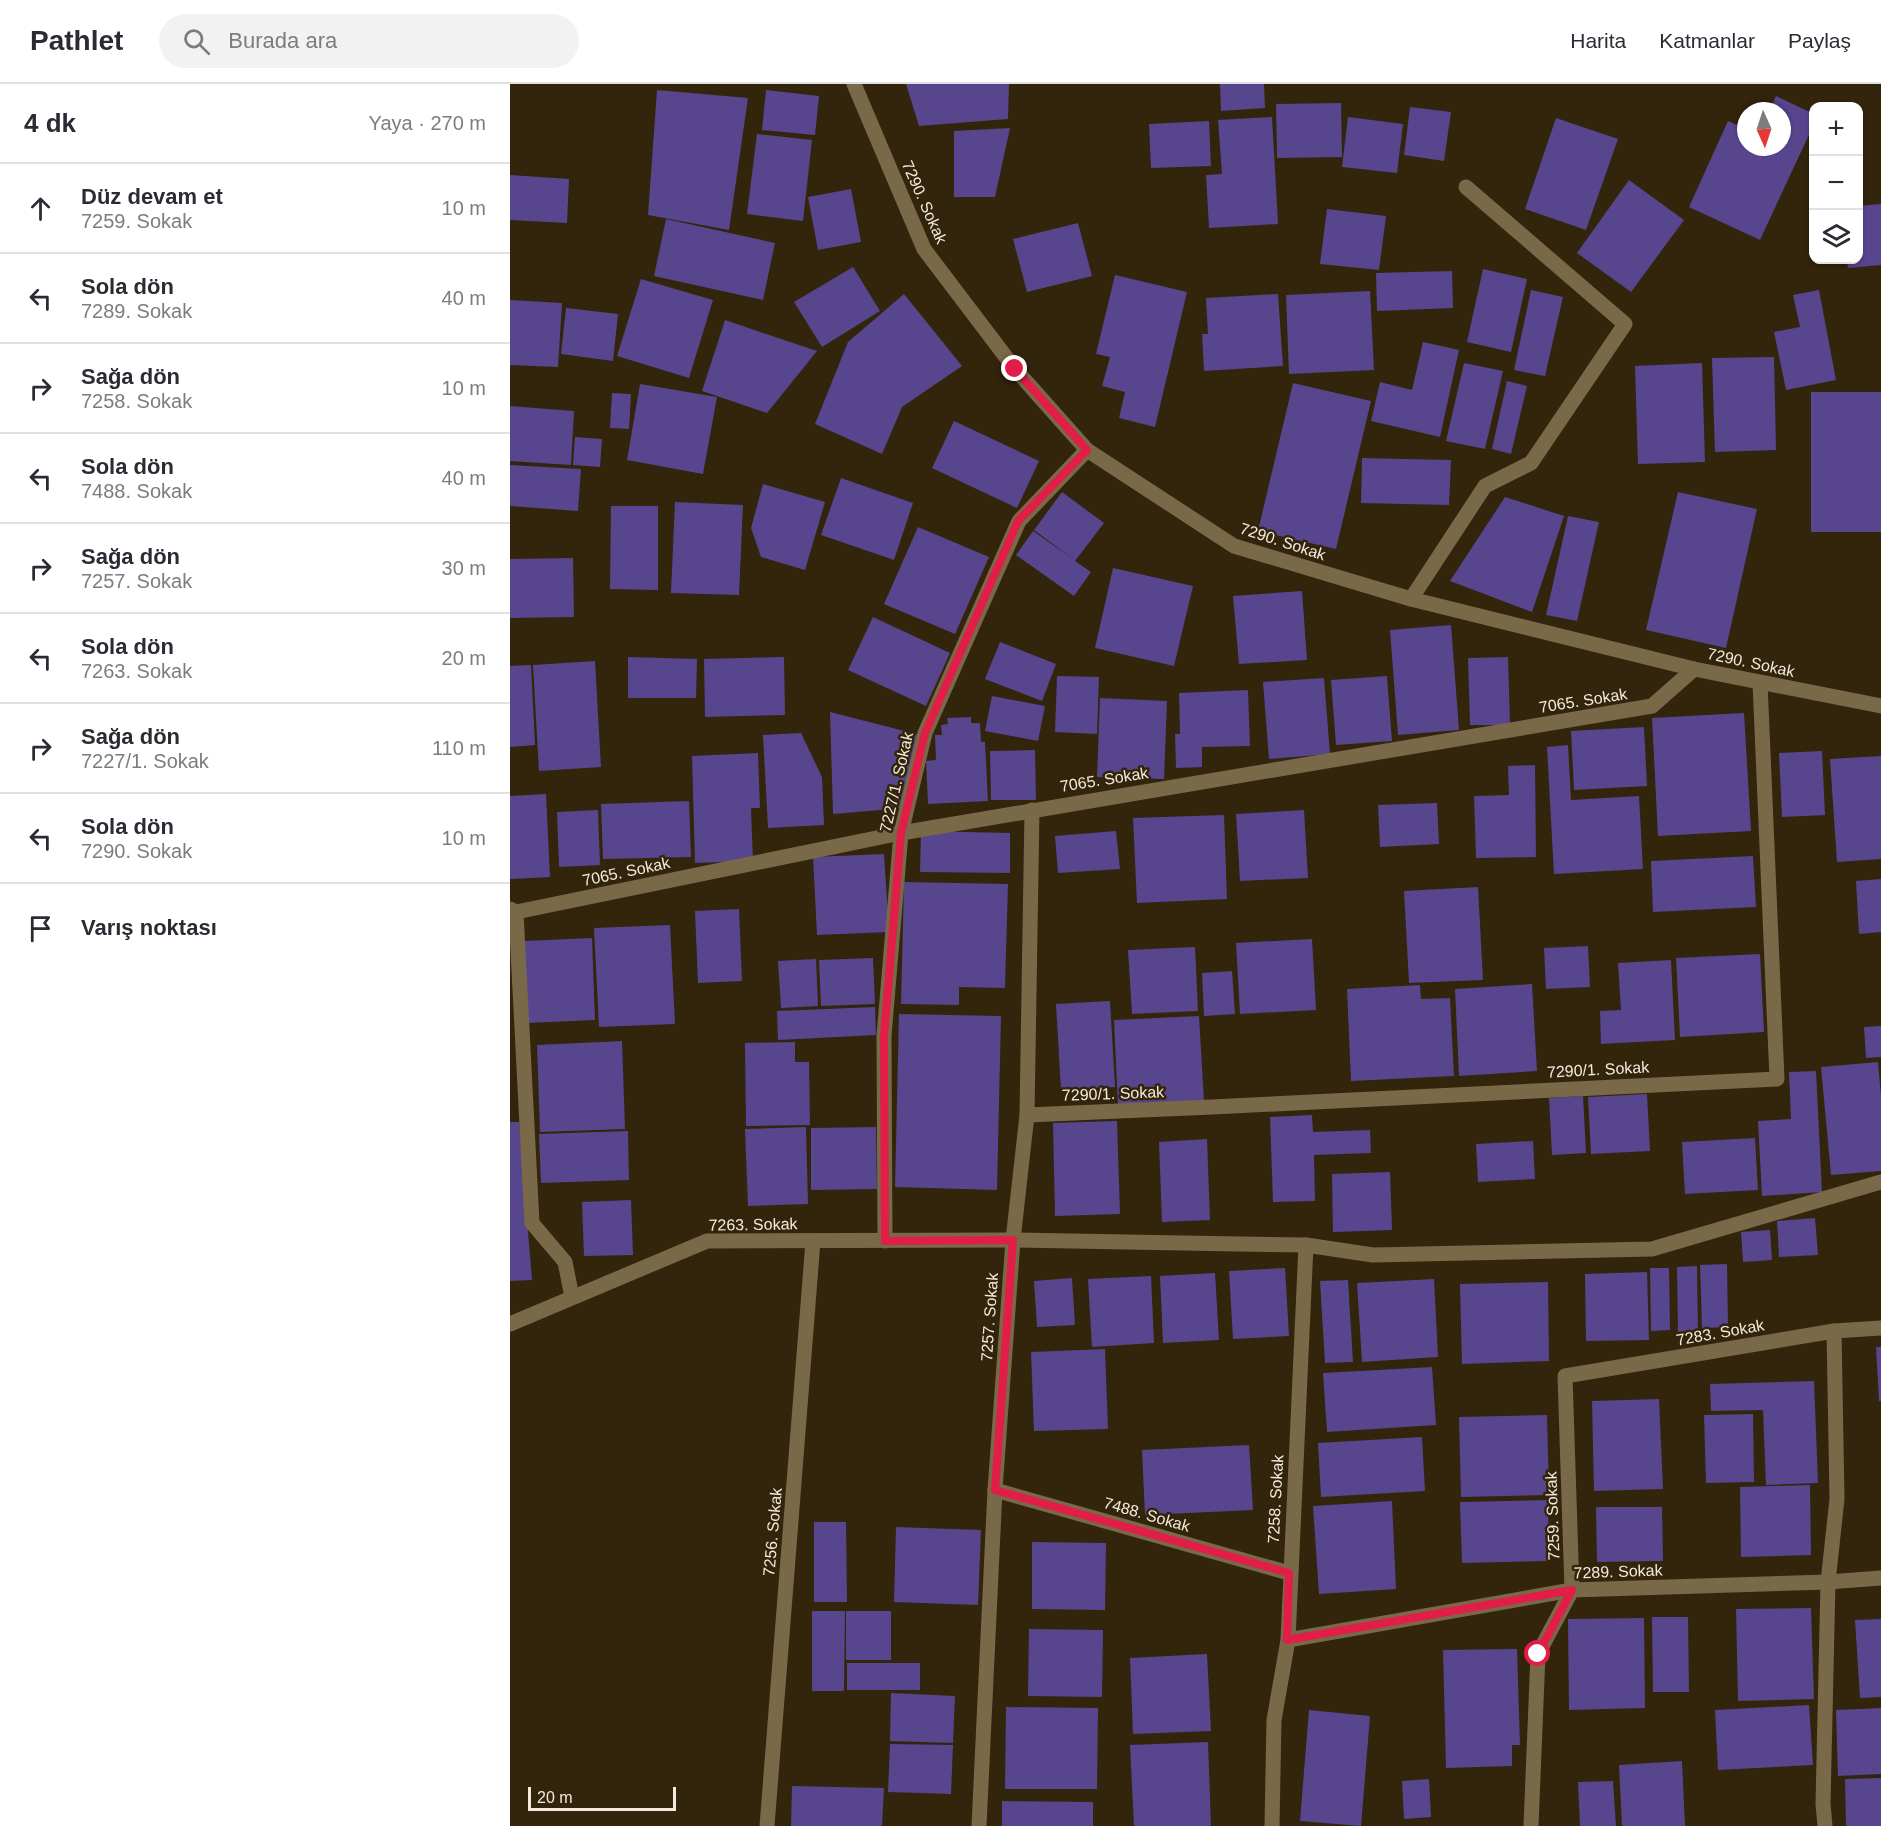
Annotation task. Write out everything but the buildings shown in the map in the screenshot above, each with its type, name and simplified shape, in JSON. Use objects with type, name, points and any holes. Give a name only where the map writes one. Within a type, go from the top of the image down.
[{"type":"street","name":"7290. Sokak","points":[[854,84],[924,249],[1015,369],[1087,450],[1234,546],[1411,599],[1694,669],[1760,684],[1881,706]]},
{"type":"street","points":[[1411,599],[1485,486],[1531,463],[1625,324],[1466,187]]},
{"type":"street","name":"7227/1. Sokak","points":[[885,1241],[884,1036],[901,833],[925,733],[1018,521],[1087,450]]},
{"type":"street","name":"7065. Sokak","points":[[513,910],[901,833],[1652,706],[1694,669]]},
{"type":"street","name":"7290/1. Sokak","points":[[1027,1115],[1777,1079],[1760,684]]},
{"type":"street","name":"7257. Sokak","points":[[979,1826],[995,1490],[1013,1240],[1027,1115],[1032,810]]},
{"type":"street","points":[[513,910],[532,1223],[565,1262],[572,1297]]},
{"type":"street","name":"7263. Sokak","points":[[510,1324],[707,1241],[1013,1240],[1306,1245],[1373,1255],[1652,1249],[1881,1182]]},
{"type":"street","name":"7256. Sokak","points":[[767,1826],[813,1241]]},
{"type":"street","name":"7258. Sokak","points":[[1272,1826],[1274,1720],[1287,1640],[1306,1245]]},
{"type":"street","name":"7283. Sokak","points":[[1565,1376],[1834,1331],[1881,1328]]},
{"type":"street","points":[[1825,1826],[1823,1804],[1828,1582],[1837,1499],[1834,1331]]},
{"type":"street","name":"7259. Sokak","points":[[1531,1826],[1538,1654],[1572,1590],[1565,1376]]},
{"type":"street","name":"7488. Sokak","points":[[995,1490],[1289,1573]]},
{"type":"street","name":"7289. Sokak","points":[[1287,1640],[1572,1590],[1828,1582],[1881,1578]]},
{"type":"route","points":[[1015,369],[1087,450],[1018,521],[925,733],[901,833],[884,1036],[885,1241],[1013,1240],[995,1490],[1289,1573],[1287,1640],[1572,1590],[1538,1654]]}]
